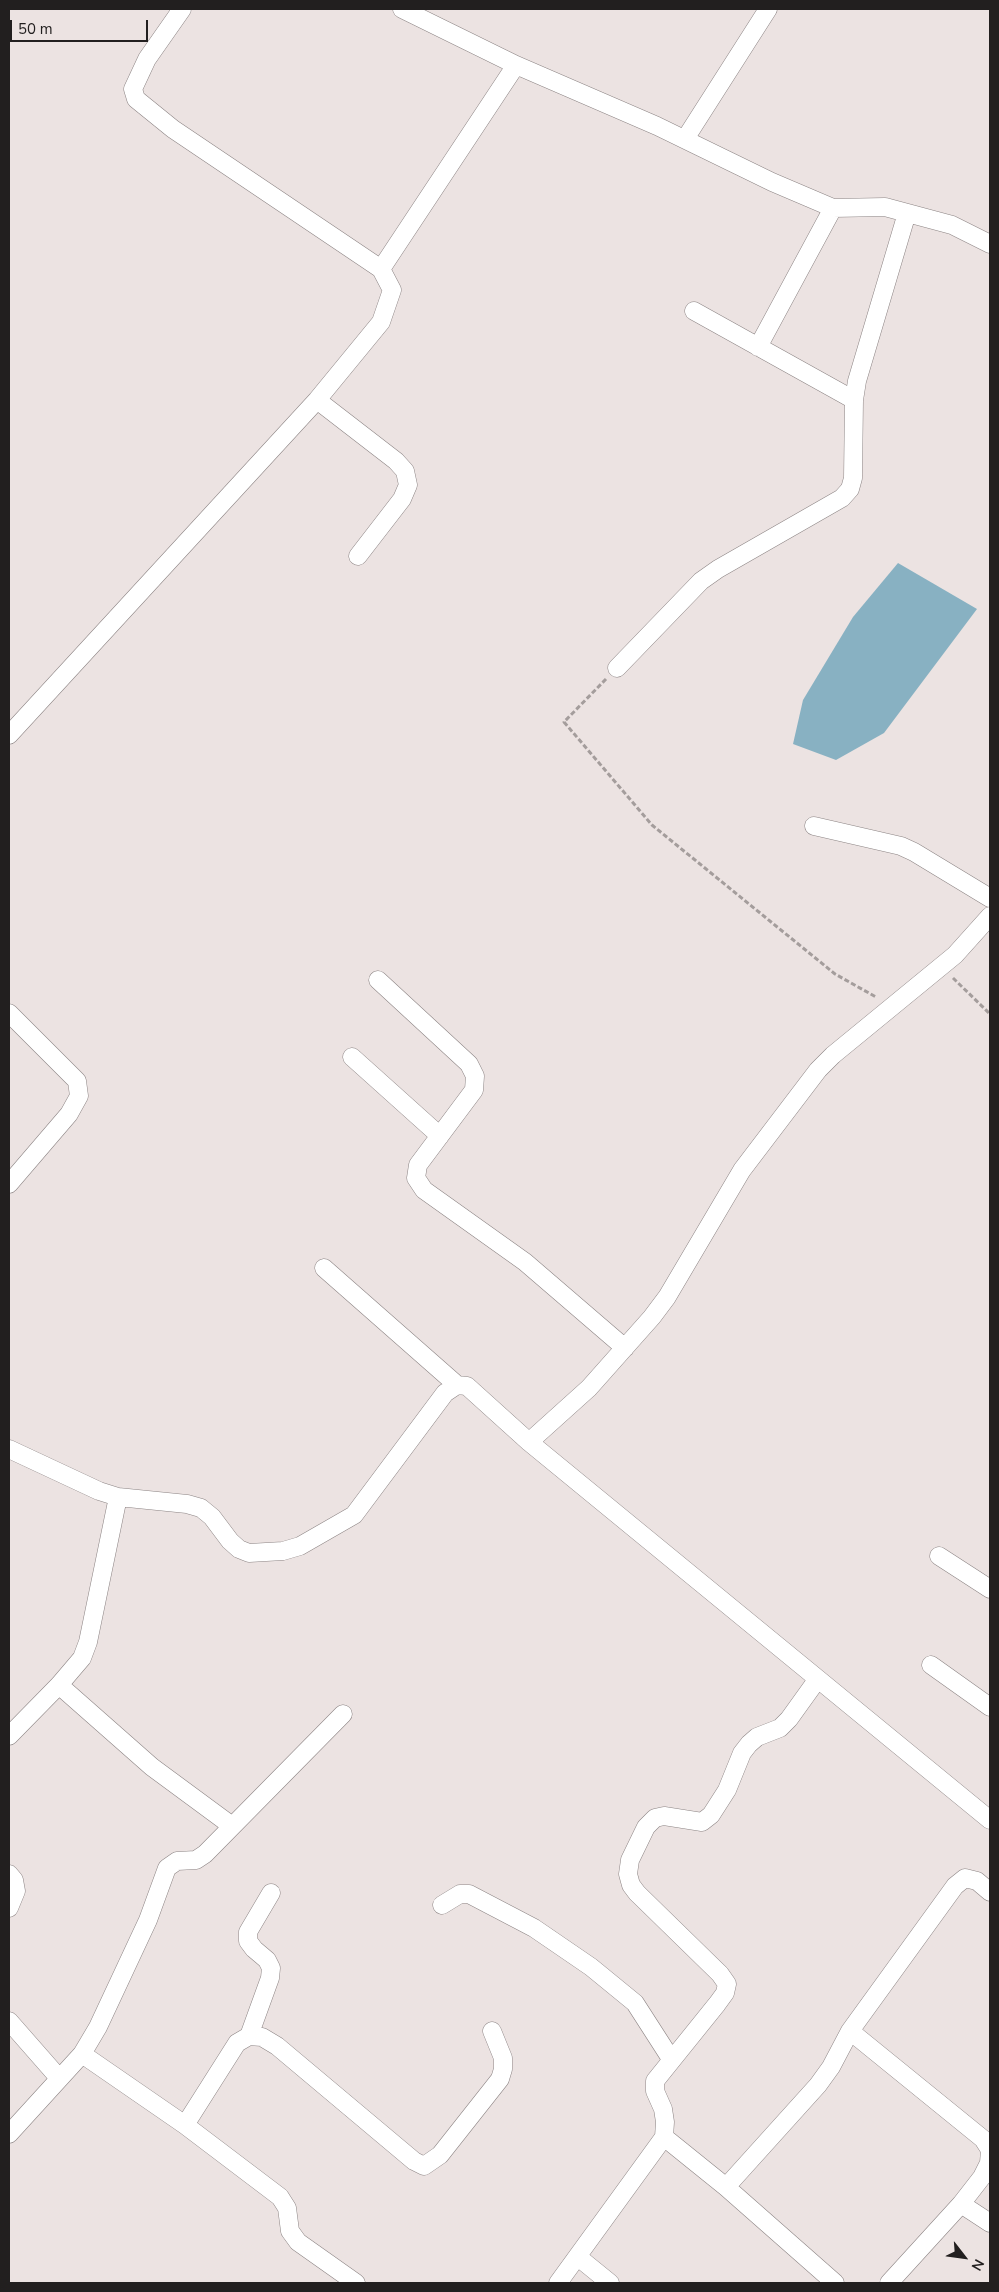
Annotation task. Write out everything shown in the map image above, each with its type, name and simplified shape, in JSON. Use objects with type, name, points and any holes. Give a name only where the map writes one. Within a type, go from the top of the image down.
[{"type":"street","points":[[9,735],[317,400],[381,322],[392,290],[381,270],[173,129],[136,99],[133,89],[147,59],[182,9]]},
{"type":"street","points":[[402,9],[516,65],[685,139],[772,182],[833,208],[885,207],[952,225],[990,244]]},
{"type":"street","points":[[685,139],[768,9]]},
{"type":"street","points":[[381,270],[516,65]]},
{"type":"street","points":[[758,347],[833,208]]},
{"type":"street","points":[[617,668],[701,581],[718,569],[842,498],[850,490],[853,478],[854,400],[857,381],[907,213]]},
{"type":"street","points":[[694,311],[854,400]]},
{"type":"street","points":[[317,400],[396,461],[405,471],[408,485],[402,499],[358,556]]},
{"type":"street","points":[[814,826],[901,846],[990,898]]},
{"type":"street","points":[[529,1442],[589,1388],[625,1348],[667,1296],[742,1170],[818,1070],[832,1055],[954,955],[990,916]]},
{"type":"street","points":[[378,980],[470,1064],[475,1076],[474,1090],[418,1166],[416,1178],[424,1190],[525,1262],[625,1348]]},
{"type":"street","points":[[9,1013],[77,1082],[79,1096],[69,1114],[9,1184]]},
{"type":"street","points":[[352,1056],[440,1136]]},
{"type":"street","points":[[324,1268],[457,1384],[467,1386],[529,1442],[990,1820]]},
{"type":"street","points":[[9,1450],[99,1491],[118,1497],[187,1504],[201,1508],[212,1517],[230,1541],[239,1549],[250,1553],[283,1551],[300,1546],[354,1515],[445,1393],[457,1384]]},
{"type":"street","points":[[9,1736],[59,1685],[82,1658],[88,1642],[118,1497]]},
{"type":"street","points":[[939,1556],[990,1589]]},
{"type":"street","points":[[931,1665],[990,1708]]},
{"type":"street","points":[[558,2283],[664,2137],[665,2122],[663,2109],[655,2091],[655,2081],[717,2004],[727,1984],[720,1974],[637,1893],[631,1885],[628,1874],[630,1860],[646,1828],[655,1818],[664,1816],[702,1822],[711,1815],[727,1790],[742,1753],[749,1744],[757,1737],[780,1728],[789,1719],[817,1680]]},
{"type":"street","points":[[59,1685],[152,1767],[232,1826]]},
{"type":"street","points":[[9,2134],[82,2054],[98,2027],[148,1920],[167,1868],[177,1861],[196,1860],[205,1854],[343,1714]]},
{"type":"street","points":[[9,1874],[14,1880],[16,1891],[9,1908]]},
{"type":"street","points":[[726,2187],[818,2085],[831,2067],[850,2031],[955,1886],[965,1878],[977,1882],[990,1892]]},
{"type":"street","points":[[249,2036],[270,1978],[271,1968],[267,1960],[248,1941],[248,1932],[271,1893]]},
{"type":"street","points":[[442,1905],[460,1894],[469,1894],[534,1928],[591,1967],[635,2004],[671,2059]]},
{"type":"street","points":[[9,2021],[59,2078]]},
{"type":"street","points":[[185,2125],[237,2043],[249,2036],[262,2037],[277,2046],[414,2162],[424,2166],[440,2155],[500,2079],[503,2069],[502,2058],[492,2030]]},
{"type":"street","points":[[850,2031],[983,2139],[990,2150],[989,2163],[982,2177],[961,2204],[889,2283]]},
{"type":"street","points":[[82,2054],[185,2125],[280,2196],[287,2208],[290,2231],[298,2242],[356,2283]]},
{"type":"street","points":[[664,2137],[726,2187],[835,2283]]},
{"type":"street","points":[[961,2204],[990,2223]]},
{"type":"street","points":[[578,2257],[610,2283]]},
{"type":"path","points":[[617,668],[564,722],[652,825],[835,974],[892,1006]]},
{"type":"path","points":[[941,966],[990,1014]]},
{"type":"water","points":[[898,563],[977,609],[884,733],[836,760],[793,744],[803,700],[853,617]]}]
